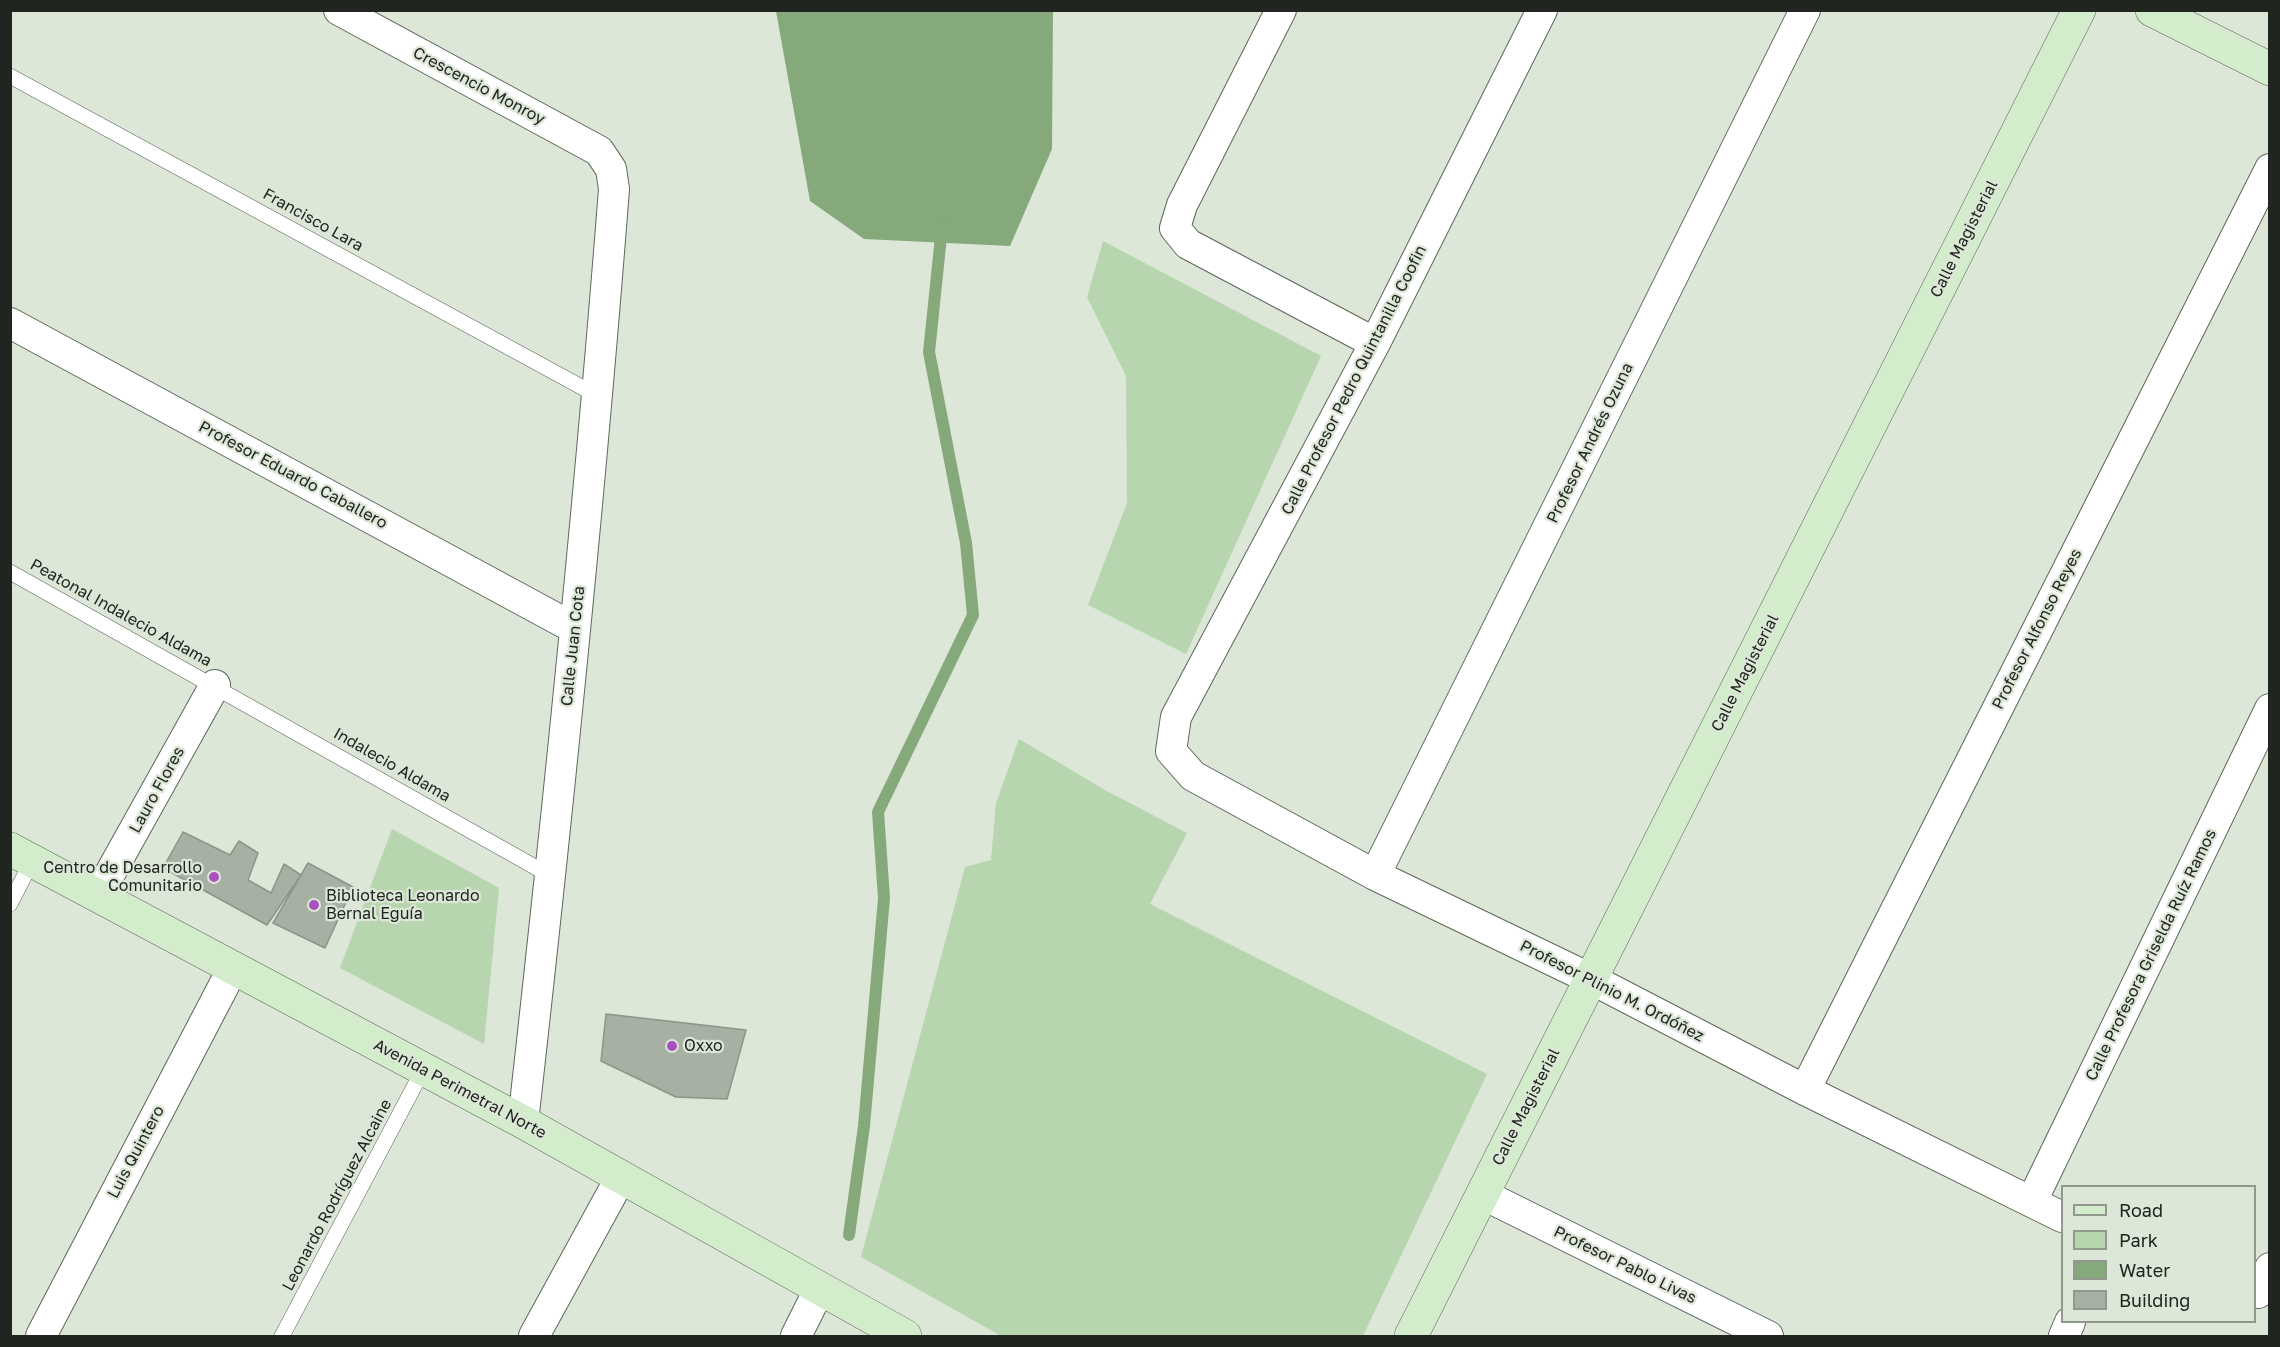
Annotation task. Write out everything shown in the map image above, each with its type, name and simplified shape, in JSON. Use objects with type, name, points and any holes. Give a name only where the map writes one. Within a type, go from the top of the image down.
[{"type":"street","name":"Crescencio Monroy","points":[[339,10],[599,151],[611,169]]},
{"type":"street","points":[[1281,10],[1182,205],[1175,228],[1188,244],[1375,343]]},
{"type":"street","name":"Calle Profesor Pedro Quintanilla Coofin","points":[[1171,751],[1176,717],[1375,343],[1542,10]]},
{"type":"street","name":"Profesor Andrés Ozuna","points":[[1375,875],[1805,10]]},
{"type":"street","name":"Calle Magisterial","points":[[1411,1336],[2079,10]]},
{"type":"street","points":[[2152,10],[2270,69]]},
{"type":"street","name":"Calle Juan Cota","points":[[523,1122],[551,876],[598,396],[614,189],[611,169]]},
{"type":"street","name":"Profesor Alfonso Reyes","points":[[1805,1090],[2270,169]]},
{"type":"street","name":"Profesor Eduardo Caballero","points":[[10,323],[574,628]]},
{"type":"street","name":"Lauro Flores","points":[[98,895],[215,685]]},
{"type":"street","name":"Calle Profesora Griselda Ruíz Ramos","points":[[2032,1201],[2270,709]]},
{"type":"street","name":"Profesor Plinio M. Ordóñez","points":[[1171,751],[1193,776],[1375,875],[1591,979],[1805,1090],[2061,1216]]},
{"type":"street","name":"Avenida Perimetral Norte","points":[[21,855],[523,1122],[819,1290],[905,1336]]},
{"type":"street","name":"Luis Quintero","points":[[41,1336],[233,968]]},
{"type":"street","points":[[534,1336],[621,1177]]},
{"type":"street","name":"Profesor Pablo Livas","points":[[1482,1194],[1768,1336]]},
{"type":"street","points":[[796,1336],[819,1290]]},
{"type":"lane","name":"Francisco Lara","points":[[10,76],[598,396]]},
{"type":"lane","name":"Peatonal Indalecio Aldama","points":[[10,572],[215,685]]},
{"type":"lane","name":"Indalecio Aldama","points":[[215,685],[551,876]]},
{"type":"lane","points":[[10,904],[21,855]]},
{"type":"lane","name":"Leonardo Rodríguez Alcaine","points":[[282,1336],[423,1070]]},
{"type":"green space","points":[[1103,241],[1321,356],[1186,654],[1088,605],[1127,503],[1126,376],[1087,297]]},
{"type":"green space","points":[[1019,739],[1105,790],[1187,833],[1150,904],[1487,1074],[1363,1336],[1001,1336],[861,1257],[965,867],[991,860],[996,803]]},
{"type":"green space","points":[[392,829],[499,888],[484,1044],[340,968]]},
{"type":"water","points":[[776,11],[1053,11],[1052,149],[1010,246],[864,239],[810,201]]},
{"type":"building","name":"Centro de Desarrollo Comunitario","points":[[183,832],[230,855],[239,841],[258,853],[248,880],[271,893],[284,864],[301,875],[267,925],[163,868]]},
{"type":"building","name":"Biblioteca Leonardo Bernal Eguía","points":[[308,863],[353,887],[325,948],[273,923]]},
{"type":"building","name":"Oxxo","points":[[606,1014],[746,1030],[727,1099],[676,1097],[601,1061]]},
{"type":"waterway","points":[[849,1235],[864,1126],[884,898],[878,812],[973,615],[966,543],[929,352],[942,227]]},
{"type":"place","name":"Centro de Desarrollo Comunitario","points":[[214,877]]},
{"type":"place","name":"Biblioteca Leonardo Bernal Eguía","points":[[314,905]]},
{"type":"place","name":"Oxxo","points":[[672,1046]]}]
